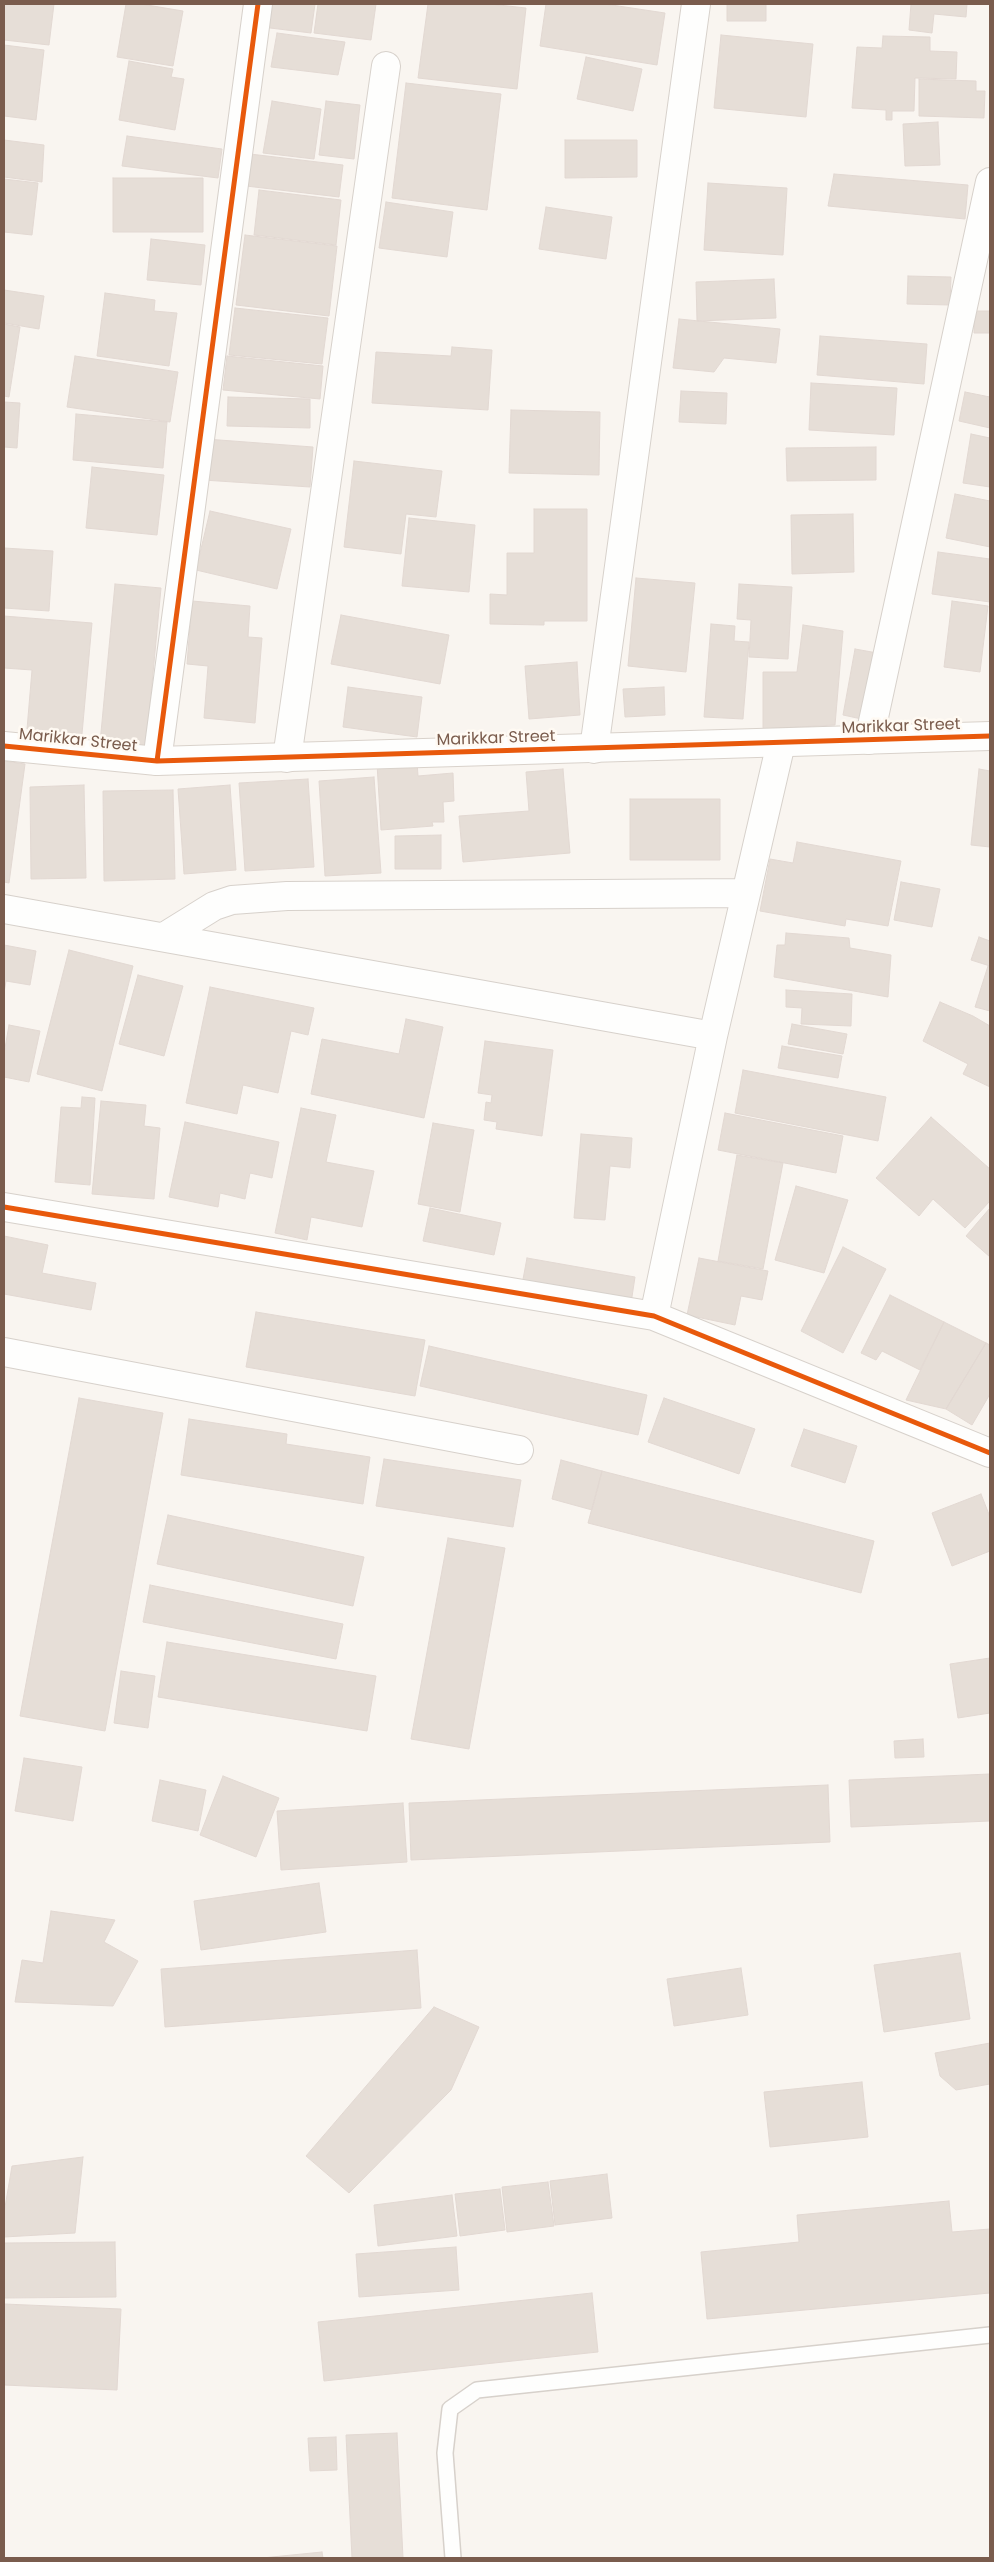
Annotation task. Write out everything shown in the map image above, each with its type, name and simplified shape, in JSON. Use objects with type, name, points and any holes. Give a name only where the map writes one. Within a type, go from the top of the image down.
[{"type":"street","points":[[157,761],[258,4]]},
{"type":"street","points":[[594,749],[696,4]]},
{"type":"street","points":[[287,758],[386,66]]},
{"type":"street","points":[[869,740],[990,182]]},
{"type":"street","name":"Marikkar Street","points":[[4,746],[157,761],[990,736]]},
{"type":"street","points":[[654,1316],[713,1036],[781,743]]},
{"type":"street","points":[[164,937],[214,906],[232,900],[287,896],[746,893]]},
{"type":"street","points":[[4,909],[713,1036]]},
{"type":"street","points":[[4,1207],[654,1316],[990,1453]]},
{"type":"street","points":[[4,1352],[519,1450]]},
{"type":"lane","points":[[453,2558],[445,2453],[450,2409],[477,2390],[990,2336]]},
{"type":"building","points":[[4,4],[54,4],[49,45],[4,40]]},
{"type":"building","points":[[126,4],[141,4],[183,11],[173,66],[117,57]]},
{"type":"building","points":[[265,4],[315,4],[311,33],[262,27]]},
{"type":"building","points":[[318,4],[376,4],[371,40],[314,33]]},
{"type":"building","points":[[428,4],[490,4],[526,8],[517,89],[418,78]]},
{"type":"building","points":[[546,4],[605,4],[665,13],[657,65],[540,46]]},
{"type":"building","points":[[727,4],[766,4],[766,21],[727,21]]},
{"type":"building","points":[[911,4],[967,4],[966,17],[934,14],[932,33],[909,30]]},
{"type":"building","points":[[277,33],[345,42],[338,75],[271,67]]},
{"type":"building","points":[[721,35],[813,44],[806,117],[714,108]]},
{"type":"building","points":[[883,36],[930,37],[930,51],[957,52],[956,79],[915,78],[914,111],[892,111],[892,120],[886,120],[886,110],[852,108],[857,47],[882,48]]},
{"type":"building","points":[[4,45],[44,50],[36,120],[4,116]]},
{"type":"building","points":[[586,57],[642,69],[633,111],[577,99]]},
{"type":"building","points":[[129,61],[173,69],[171,77],[184,79],[175,130],[119,120]]},
{"type":"building","points":[[919,79],[976,81],[976,91],[985,91],[984,118],[919,116]]},
{"type":"building","points":[[406,83],[501,94],[487,210],[392,198]]},
{"type":"building","points":[[272,101],[321,109],[314,159],[263,153]]},
{"type":"building","points":[[326,101],[360,105],[354,159],[319,155]]},
{"type":"building","points":[[938,122],[940,165],[905,166],[903,124]]},
{"type":"building","points":[[127,136],[222,149],[218,178],[122,166]]},
{"type":"building","points":[[4,140],[44,145],[42,182],[4,177]]},
{"type":"building","points":[[565,140],[637,140],[637,177],[565,178]]},
{"type":"building","points":[[250,154],[343,165],[339,197],[246,186]]},
{"type":"building","points":[[834,174],[968,185],[965,219],[828,206]]},
{"type":"building","points":[[113,178],[203,178],[203,232],[113,232]]},
{"type":"building","points":[[4,179],[38,183],[32,235],[4,232]]},
{"type":"building","points":[[708,183],[787,188],[783,255],[704,250]]},
{"type":"building","points":[[259,190],[341,200],[336,245],[254,235]]},
{"type":"building","points":[[386,202],[453,212],[447,257],[379,248]]},
{"type":"building","points":[[546,207],[612,217],[606,259],[539,249]]},
{"type":"building","points":[[245,235],[337,246],[329,316],[236,305]]},
{"type":"building","points":[[151,239],[205,245],[201,285],[147,280]]},
{"type":"building","points":[[908,276],[951,277],[950,305],[907,304]]},
{"type":"building","points":[[774,279],[776,318],[697,321],[696,282]]},
{"type":"building","points":[[4,290],[44,296],[39,329],[4,323]]},
{"type":"building","points":[[105,293],[155,300],[154,311],[177,313],[169,366],[97,356]]},
{"type":"building","points":[[235,308],[328,318],[322,364],[229,355]]},
{"type":"building","points":[[974,311],[990,311],[990,333],[974,333]]},
{"type":"building","points":[[679,319],[780,329],[776,363],[724,358],[714,372],[673,368]]},
{"type":"building","points":[[4,324],[20,327],[9,397],[4,396]]},
{"type":"building","points":[[820,336],[927,344],[924,384],[817,375]]},
{"type":"building","points":[[452,347],[492,350],[488,410],[372,403],[376,352],[451,356]]},
{"type":"building","points":[[75,356],[178,372],[170,422],[67,407]]},
{"type":"building","points":[[227,356],[323,366],[320,399],[223,390]]},
{"type":"building","points":[[811,383],[897,388],[894,435],[809,430]]},
{"type":"building","points":[[681,391],[727,393],[726,424],[679,422]]},
{"type":"building","points":[[965,392],[990,397],[990,428],[959,421]]},
{"type":"building","points":[[228,397],[310,399],[310,428],[227,426]]},
{"type":"building","points":[[4,402],[20,403],[17,448],[4,447]]},
{"type":"building","points":[[511,410],[600,412],[599,475],[509,473]]},
{"type":"building","points":[[76,414],[167,422],[163,468],[73,460]]},
{"type":"building","points":[[971,434],[990,438],[990,487],[963,483]]},
{"type":"building","points":[[206,439],[313,447],[310,487],[203,480]]},
{"type":"building","points":[[876,447],[876,480],[787,481],[786,448]]},
{"type":"building","points":[[354,461],[442,471],[436,517],[406,514],[401,554],[344,547]]},
{"type":"building","points":[[92,467],[164,475],[157,535],[86,528]]},
{"type":"building","points":[[955,494],[990,501],[990,547],[946,538]]},
{"type":"building","points":[[534,509],[587,509],[587,621],[544,621],[544,625],[490,624],[490,594],[507,595],[507,553],[534,553]]},
{"type":"building","points":[[210,511],[291,529],[277,589],[196,570]]},
{"type":"building","points":[[853,514],[854,572],[792,574],[791,515]]},
{"type":"building","points":[[409,518],[475,525],[469,592],[402,586]]},
{"type":"building","points":[[4,548],[53,551],[49,611],[4,608]]},
{"type":"building","points":[[938,552],[990,559],[990,602],[932,594]]},
{"type":"building","points":[[636,578],[695,583],[686,672],[628,666]]},
{"type":"building","points":[[115,584],[161,588],[146,748],[100,743]]},
{"type":"building","points":[[739,584],[792,587],[788,659],[749,657],[751,620],[737,619]]},
{"type":"building","points":[[192,601],[250,606],[248,637],[262,638],[255,723],[204,718],[208,666],[187,664]]},
{"type":"building","points":[[952,601],[988,606],[980,672],[944,667]]},
{"type":"building","points":[[341,615],[449,635],[440,684],[331,664]]},
{"type":"building","points":[[4,616],[92,623],[82,734],[27,729],[32,670],[4,668]]},
{"type":"building","points":[[711,624],[735,626],[734,641],[749,642],[743,719],[704,717]]},
{"type":"building","points":[[803,625],[843,631],[835,725],[763,729],[763,672],[797,672]]},
{"type":"building","points":[[855,649],[883,654],[871,721],[843,715]]},
{"type":"building","points":[[577,662],[580,715],[529,719],[525,666]]},
{"type":"building","points":[[348,687],[422,697],[417,737],[343,727]]},
{"type":"building","points":[[664,687],[665,715],[625,717],[623,689]]},
{"type":"building","points":[[4,761],[25,764],[9,883],[4,882]]},
{"type":"building","points":[[417,761],[418,776],[453,773],[454,801],[443,802],[444,822],[432,822],[433,826],[381,830],[377,764]]},
{"type":"building","points":[[563,769],[570,853],[463,862],[459,816],[529,811],[526,772]]},
{"type":"building","points":[[979,769],[990,771],[990,847],[971,845]]},
{"type":"building","points":[[374,777],[381,873],[325,876],[319,781]]},
{"type":"building","points":[[308,779],[314,867],[245,871],[239,783]]},
{"type":"building","points":[[84,785],[86,878],[31,879],[30,787]]},
{"type":"building","points":[[230,785],[236,870],[184,874],[178,789]]},
{"type":"building","points":[[173,790],[175,879],[104,881],[103,791]]},
{"type":"building","points":[[630,799],[720,799],[720,860],[630,860]]},
{"type":"building","points":[[441,835],[441,869],[395,869],[395,836]]},
{"type":"building","points":[[797,842],[901,861],[888,926],[846,919],[845,926],[760,911],[770,859],[793,863]]},
{"type":"building","points":[[901,882],[940,889],[932,927],[894,920]]},
{"type":"building","points":[[786,933],[849,938],[850,948],[891,955],[888,997],[774,977],[777,945],[785,945]]},
{"type":"building","points":[[979,937],[990,941],[990,966],[971,960]]},
{"type":"building","points":[[4,945],[36,951],[30,985],[6,981],[4,993]]},
{"type":"building","points":[[69,950],[133,966],[102,1091],[37,1074]]},
{"type":"building","points":[[988,966],[990,967],[990,1011],[975,1007]]},
{"type":"building","points":[[138,975],[183,986],[164,1056],[119,1044]]},
{"type":"building","points":[[210,987],[314,1008],[308,1035],[291,1031],[278,1093],[243,1085],[237,1114],[186,1103]]},
{"type":"building","points":[[786,990],[852,994],[851,1026],[801,1024],[802,1008],[786,1007]]},
{"type":"building","points":[[940,1002],[973,1016],[990,1026],[990,1087],[963,1074],[968,1064],[923,1041]]},
{"type":"building","points":[[406,1019],[443,1027],[424,1118],[311,1094],[322,1039],[399,1054]]},
{"type":"building","points":[[792,1024],[847,1034],[843,1054],[788,1044]]},
{"type":"building","points":[[9,1025],[40,1031],[29,1082],[4,1077],[4,1054]]},
{"type":"building","points":[[485,1041],[553,1050],[542,1136],[496,1129],[497,1122],[484,1120],[486,1102],[491,1103],[492,1095],[478,1093]]},
{"type":"building","points":[[782,1046],[842,1056],[838,1078],[778,1068]]},
{"type":"building","points":[[743,1070],[886,1097],[878,1141],[735,1113]]},
{"type":"building","points":[[82,1097],[95,1098],[90,1185],[55,1182],[61,1107],[81,1108]]},
{"type":"building","points":[[101,1101],[146,1105],[144,1126],[160,1128],[154,1199],[92,1194]]},
{"type":"building","points":[[301,1108],[336,1115],[326,1162],[374,1171],[362,1227],[311,1217],[307,1240],[275,1233]]},
{"type":"building","points":[[725,1113],[843,1136],[836,1173],[718,1150]]},
{"type":"building","points":[[931,1117],[990,1169],[990,1201],[965,1228],[933,1199],[919,1216],[876,1178]]},
{"type":"building","points":[[185,1122],[279,1142],[272,1178],[250,1173],[245,1199],[220,1193],[218,1207],[169,1197]]},
{"type":"building","points":[[433,1123],[474,1130],[460,1212],[418,1204]]},
{"type":"building","points":[[581,1134],[632,1138],[630,1168],[610,1166],[605,1220],[574,1218]]},
{"type":"building","points":[[737,1155],[783,1163],[763,1269],[718,1261]]},
{"type":"building","points":[[796,1186],[848,1200],[824,1273],[775,1260]]},
{"type":"building","points":[[430,1208],[501,1223],[494,1255],[423,1241]]},
{"type":"building","points":[[990,1208],[990,1257],[966,1236]]},
{"type":"building","points":[[4,1236],[48,1245],[42,1273],[96,1283],[91,1310],[4,1294]]},
{"type":"building","points":[[843,1247],[886,1269],[843,1353],[801,1331]]},
{"type":"building","points":[[527,1258],[635,1277],[630,1310],[521,1290]]},
{"type":"building","points":[[699,1258],[768,1271],[762,1300],[741,1296],[735,1325],[687,1315]]},
{"type":"building","points":[[890,1295],[944,1322],[920,1370],[882,1351],[876,1360],[861,1353]]},
{"type":"building","points":[[256,1312],[425,1340],[415,1396],[246,1367]]},
{"type":"building","points":[[944,1322],[986,1343],[946,1409],[906,1400]]},
{"type":"building","points":[[986,1343],[990,1345],[990,1394],[972,1425],[946,1409]]},
{"type":"building","points":[[429,1346],[647,1395],[638,1435],[420,1386]]},
{"type":"building","points":[[79,1398],[163,1413],[105,1731],[20,1716]]},
{"type":"building","points":[[664,1398],[755,1429],[739,1474],[648,1442]]},
{"type":"building","points":[[189,1419],[287,1434],[286,1444],[370,1457],[363,1504],[181,1475]]},
{"type":"building","points":[[804,1429],[857,1446],[845,1483],[791,1466]]},
{"type":"building","points":[[384,1459],[521,1480],[513,1527],[376,1506]]},
{"type":"building","points":[[561,1460],[602,1471],[592,1510],[552,1499]]},
{"type":"building","points":[[602,1471],[874,1541],[861,1593],[588,1523]]},
{"type":"building","points":[[981,1494],[990,1517],[990,1551],[952,1566],[932,1513]]},
{"type":"building","points":[[168,1515],[364,1557],[353,1606],[157,1564]]},
{"type":"building","points":[[448,1538],[505,1548],[469,1749],[411,1739]]},
{"type":"building","points":[[150,1585],[343,1624],[336,1659],[143,1622]]},
{"type":"building","points":[[167,1642],[376,1676],[367,1731],[158,1697]]},
{"type":"building","points":[[990,1658],[990,1713],[958,1718],[950,1664]]},
{"type":"building","points":[[121,1671],[155,1676],[148,1728],[114,1723]]},
{"type":"building","points":[[923,1739],[924,1757],[895,1758],[894,1741]]},
{"type":"building","points":[[24,1758],[82,1767],[73,1821],[15,1811]]},
{"type":"building","points":[[990,1774],[990,1821],[851,1827],[849,1780]]},
{"type":"building","points":[[223,1776],[279,1798],[256,1857],[200,1835]]},
{"type":"building","points":[[160,1780],[206,1790],[198,1831],[152,1821]]},
{"type":"building","points":[[828,1785],[830,1842],[411,1860],[409,1803]]},
{"type":"building","points":[[403,1803],[407,1862],[281,1870],[277,1811]]},
{"type":"building","points":[[319,1883],[326,1932],[201,1950],[194,1901]]},
{"type":"building","points":[[51,1911],[115,1920],[104,1942],[138,1961],[113,2006],[15,2002],[22,1960],[43,1963]]},
{"type":"building","points":[[417,1950],[421,2008],[165,2027],[161,1969]]},
{"type":"building","points":[[960,1953],[970,2019],[884,2032],[874,1965]]},
{"type":"building","points":[[741,1968],[748,2015],[674,2026],[667,1979]]},
{"type":"building","points":[[434,2007],[479,2027],[451,2090],[349,2193],[306,2156]]},
{"type":"building","points":[[990,2043],[990,2084],[956,2090],[940,2076],[935,2053]]},
{"type":"building","points":[[862,2082],[868,2137],[770,2147],[764,2092]]},
{"type":"building","points":[[83,2157],[75,2233],[4,2237],[4,2213],[12,2166]]},
{"type":"building","points":[[607,2174],[612,2218],[555,2225],[550,2181]]},
{"type":"building","points":[[548,2182],[554,2226],[507,2232],[502,2187]]},
{"type":"building","points":[[500,2189],[505,2230],[460,2236],[455,2194]]},
{"type":"building","points":[[452,2195],[457,2236],[378,2246],[374,2205]]},
{"type":"building","points":[[949,2201],[952,2232],[990,2229],[990,2293],[707,2319],[701,2252],[799,2242],[797,2215]]},
{"type":"building","points":[[115,2242],[116,2297],[4,2298],[4,2243]]},
{"type":"building","points":[[456,2247],[459,2290],[359,2297],[356,2254]]},
{"type":"building","points":[[592,2293],[598,2352],[324,2381],[318,2322]]},
{"type":"building","points":[[4,2304],[121,2309],[117,2390],[4,2385]]},
{"type":"building","points":[[397,2433],[403,2558],[352,2558],[346,2435]]},
{"type":"building","points":[[336,2437],[337,2470],[310,2471],[308,2438]]},
{"type":"building","points":[[322,2552],[323,2558],[262,2558]]},
{"type":"cycle path","points":[[157,761],[258,4]]},
{"type":"cycle path","points":[[4,746],[157,761],[990,736]]},
{"type":"cycle path","points":[[4,1207],[654,1316],[990,1453]]}]
